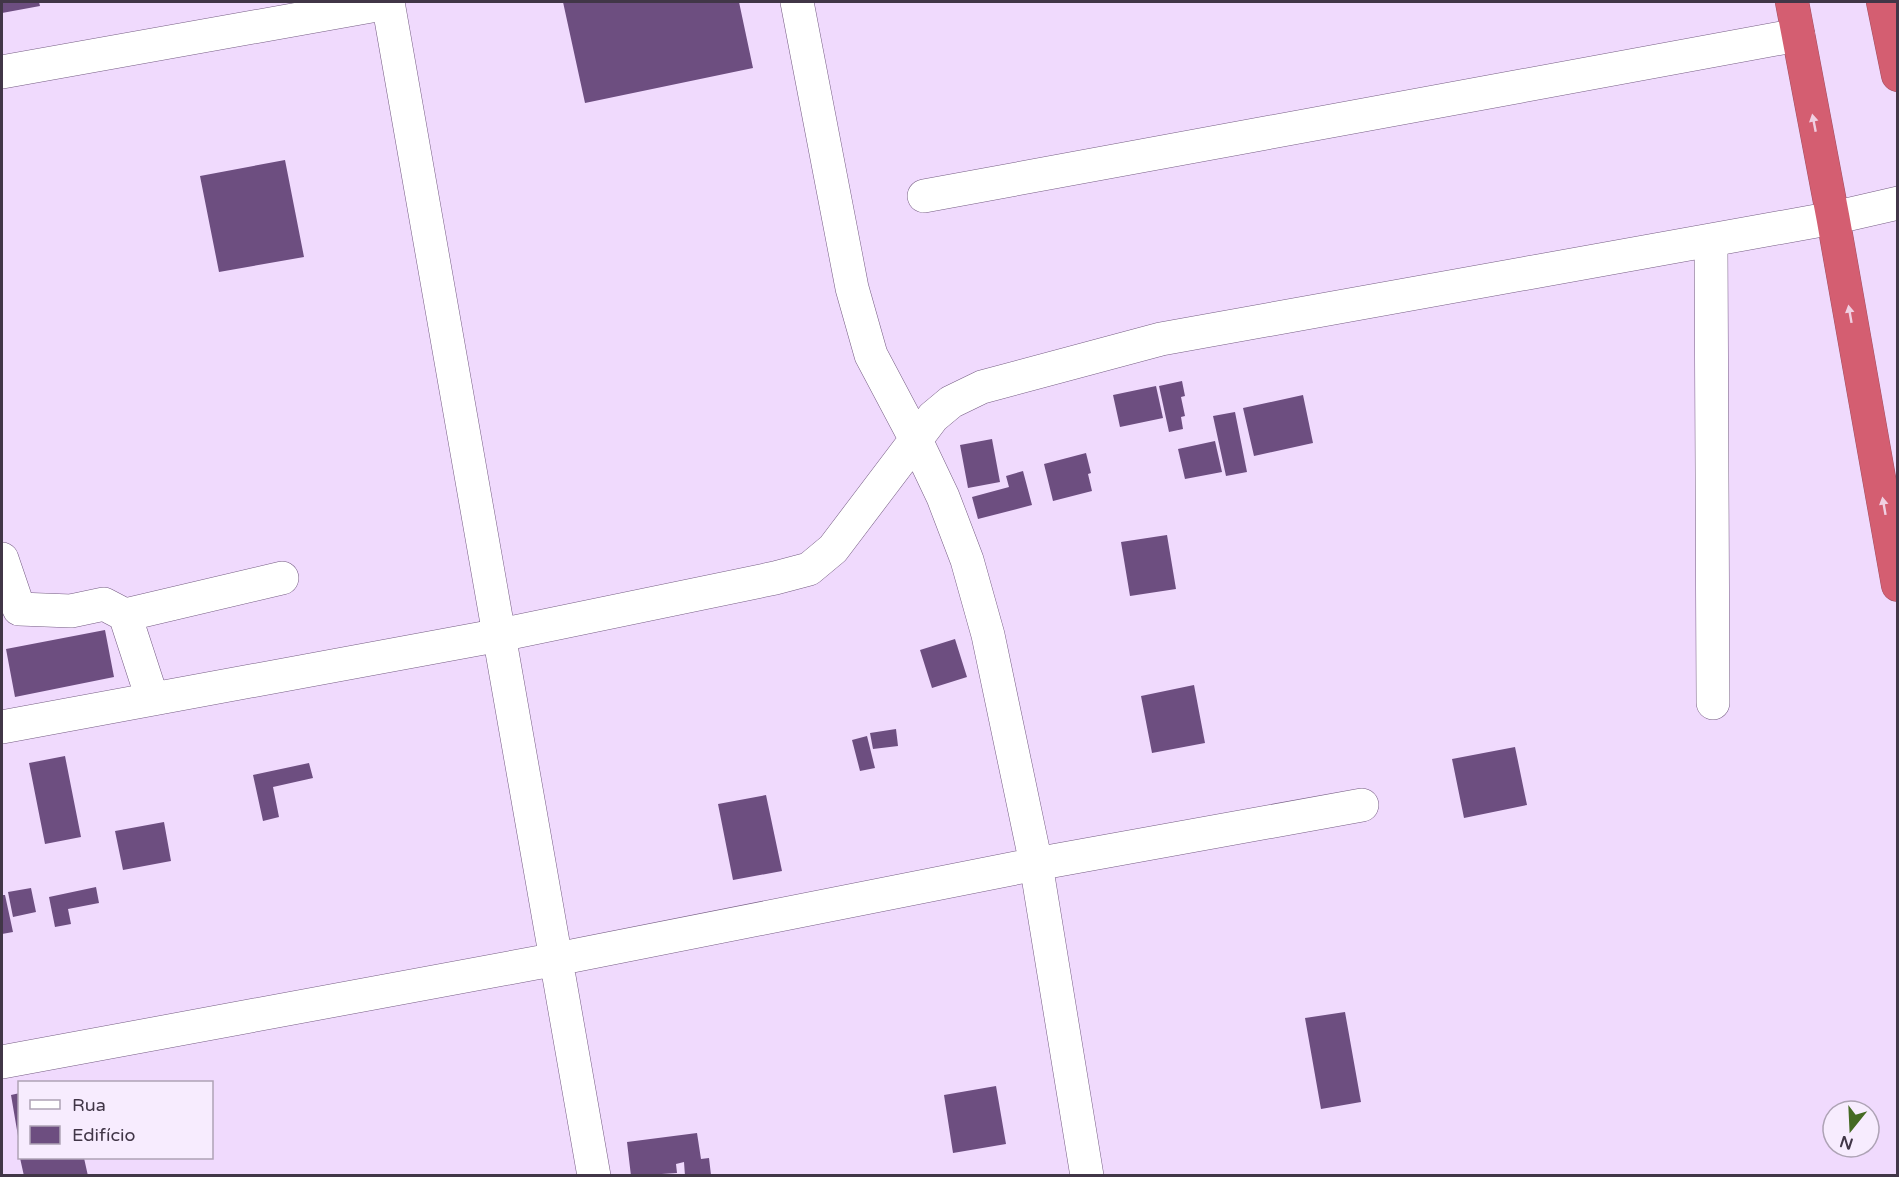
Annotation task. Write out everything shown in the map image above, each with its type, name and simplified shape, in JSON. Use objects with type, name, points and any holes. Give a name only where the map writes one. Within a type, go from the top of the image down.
[{"type":"highway","points":[[1792,2],[1898,585]]},
{"type":"highway","points":[[1884,2],[1898,75]]},
{"type":"street","points":[[2,72],[388,2],[594,1176]]},
{"type":"street","points":[[797,2],[852,288],[871,355],[943,497],[967,560],[988,636],[1036,864],[1086,1176]]},
{"type":"street","points":[[924,196],[1797,35]]},
{"type":"street","points":[[2,727],[500,635],[809,569],[833,549],[933,417],[951,402],[982,387],[1161,339],[1833,218],[1898,203]]},
{"type":"street","points":[[1711,240],[1713,704]]},
{"type":"street","points":[[2,559],[19,609],[71,611],[104,604],[125,615],[282,578]]},
{"type":"street","points":[[125,615],[152,698]]},
{"type":"street","points":[[2,1062],[557,959],[1036,864],[1362,805]]},
{"type":"building","points":[[2,2],[39,2],[40,6],[2,13]]},
{"type":"building","points":[[563,2],[739,2],[753,68],[585,103]]},
{"type":"building","points":[[285,160],[304,257],[219,272],[200,176]]},
{"type":"building","points":[[1182,381],[1185,396],[1181,397],[1185,416],[1181,417],[1183,429],[1169,432],[1159,386]]},
{"type":"building","points":[[1156,386],[1163,418],[1120,427],[1113,395]]},
{"type":"building","points":[[1303,395],[1313,443],[1254,456],[1243,408]]},
{"type":"building","points":[[1235,412],[1247,472],[1226,476],[1213,416]]},
{"type":"building","points":[[992,439],[1000,482],[968,488],[960,445]]},
{"type":"building","points":[[1215,441],[1222,472],[1185,479],[1178,449]]},
{"type":"building","points":[[1086,453],[1091,473],[1088,474],[1092,491],[1053,501],[1044,464]]},
{"type":"building","points":[[1023,471],[1032,505],[978,519],[972,497],[1009,487],[1006,476]]},
{"type":"building","points":[[1167,535],[1176,589],[1130,596],[1121,542]]},
{"type":"building","points":[[105,630],[114,677],[15,697],[6,649]]},
{"type":"building","points":[[955,639],[967,677],[932,688],[920,650]]},
{"type":"building","points":[[1194,685],[1205,743],[1152,753],[1141,696]]},
{"type":"building","points":[[896,729],[898,746],[873,749],[870,733]]},
{"type":"building","points":[[867,736],[875,768],[860,771],[852,740]]},
{"type":"building","points":[[1515,747],[1527,805],[1464,818],[1452,759]]},
{"type":"building","points":[[65,756],[81,837],[45,844],[29,763]]},
{"type":"building","points":[[309,763],[313,778],[273,787],[279,817],[263,821],[253,775]]},
{"type":"building","points":[[766,795],[782,871],[733,880],[718,804]]},
{"type":"building","points":[[164,822],[171,861],[123,870],[115,831]]},
{"type":"building","points":[[96,887],[99,903],[68,909],[71,924],[55,927],[49,897]]},
{"type":"building","points":[[31,888],[36,912],[13,917],[8,892]]},
{"type":"building","points":[[2,895],[5,895],[13,932],[2,934]]},
{"type":"building","points":[[1345,1012],[1361,1102],[1321,1109],[1305,1018]]},
{"type":"building","points":[[996,1086],[1006,1144],[953,1153],[944,1095]]},
{"type":"building","points":[[18,1093],[18,1136],[11,1095]]},
{"type":"building","points":[[697,1133],[701,1159],[709,1158],[711,1175],[685,1176],[684,1162],[676,1164],[677,1173],[631,1176],[627,1142]]},
{"type":"building","points":[[20,1159],[84,1159],[88,1176],[24,1176]]}]
